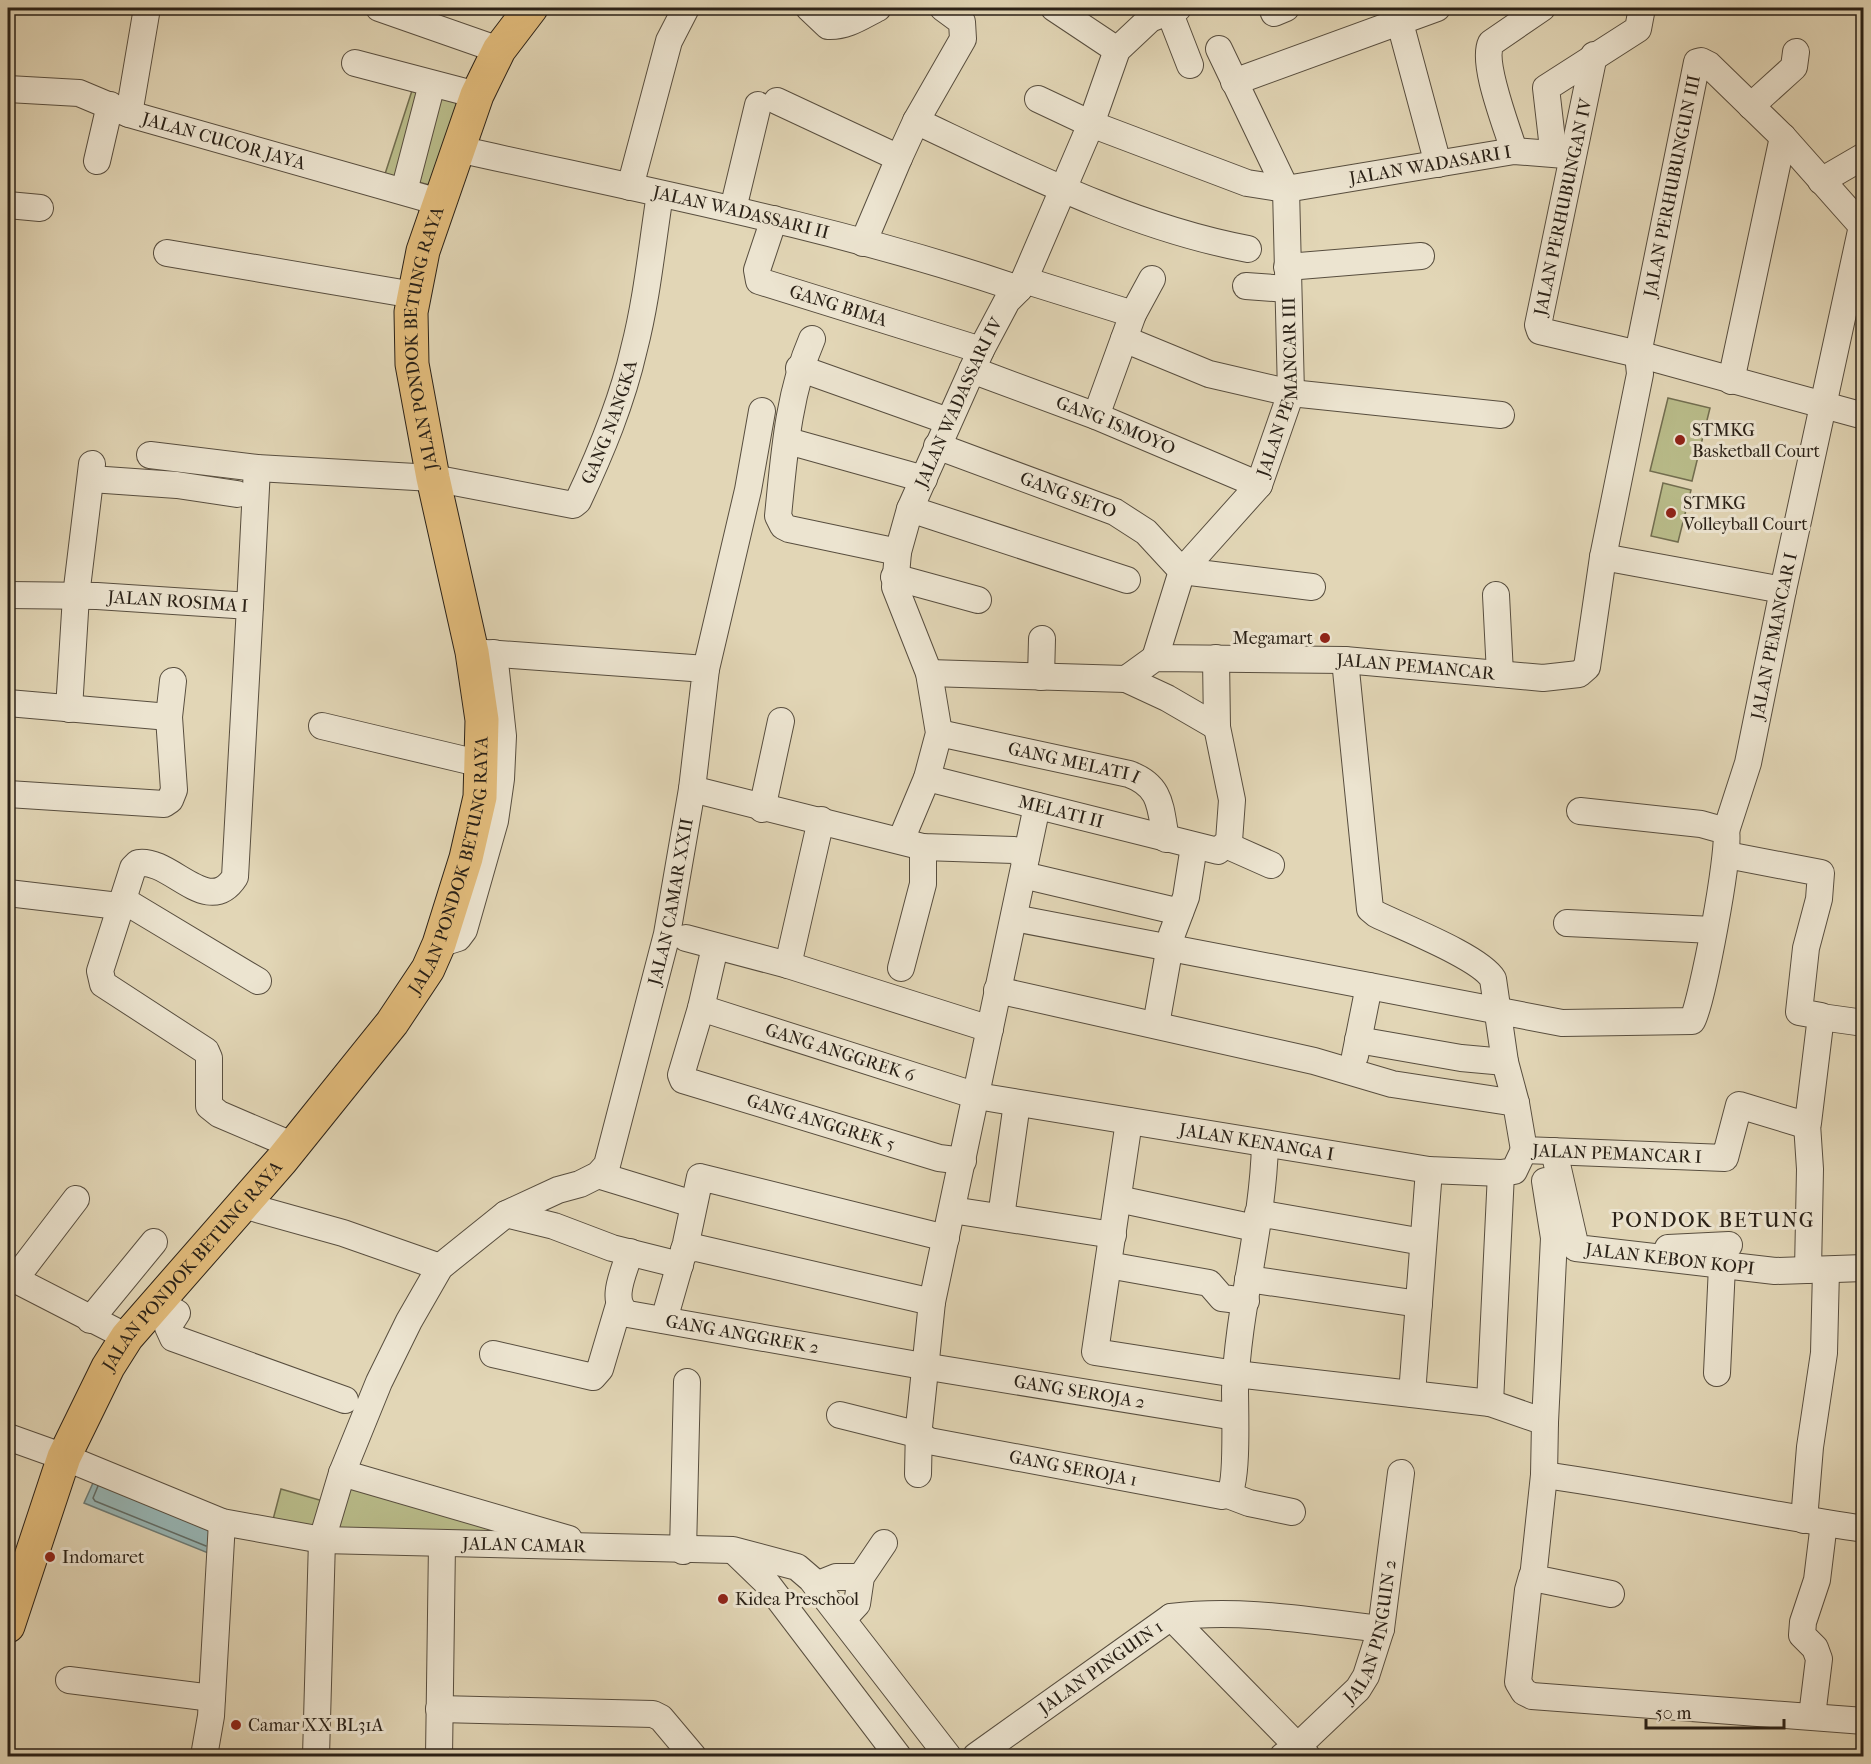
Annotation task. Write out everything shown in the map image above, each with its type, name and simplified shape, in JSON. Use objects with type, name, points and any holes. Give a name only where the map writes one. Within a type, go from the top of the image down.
[{"type":"main road","name":"JALAN PONDOK BETUNG RAYA","points":[[8,1626],[64,1457],[108,1367],[127,1337],[158,1302],[292,1160],[392,1023],[428,969],[439,944],[468,849],[480,797],[483,653],[433,478],[411,349],[414,295],[423,251],[477,95],[499,50],[531,8]]},
{"type":"street","points":[[98,161],[120,110],[144,8]]},
{"type":"street","points":[[380,8],[499,50]]},
{"type":"street","points":[[630,187],[669,40],[686,8]]},
{"type":"street","points":[[810,8],[828,26],[849,23],[878,8]]},
{"type":"street","points":[[863,243],[916,121],[963,39],[962,22],[943,8]]},
{"type":"street","points":[[1054,8],[1117,50]]},
{"type":"street","points":[[1272,8],[1274,13],[1286,8]]},
{"type":"street","points":[[1234,82],[1398,15],[1437,8]]},
{"type":"street","points":[[1514,151],[1489,64],[1488,48],[1491,43],[1542,8]]},
{"type":"street","points":[[1552,140],[1545,88],[1638,29],[1642,8]]},
{"type":"street","points":[[1173,9],[1190,64]]},
{"type":"street","name":"JALAN WADASSARI IV","points":[[918,845],[927,778],[939,733],[929,673],[898,598],[894,578],[898,552],[910,509],[976,360],[1007,301],[1021,285],[1091,124],[1117,50],[1150,19],[1173,9]]},
{"type":"street","points":[[1398,15],[1438,164]]},
{"type":"street","points":[[1219,49],[1286,189]]},
{"type":"street","points":[[1751,106],[1794,67],[1796,52]]},
{"type":"street","name":"JALAN PERHUBUNGAN IV","points":[[1594,55],[1539,328],[1543,333],[1638,354]]},
{"type":"street","name":"JALAN PERHUBUNGUN III","points":[[1638,354],[1697,62],[1709,64],[1783,137],[1863,226]]},
{"type":"street","points":[[355,63],[477,95]]},
{"type":"street","points":[[404,191],[432,84]]},
{"type":"street","name":"JALAN CUCOR JAYA","points":[[8,89],[79,93],[120,110],[439,202]]},
{"type":"street","name":"JALAN WADASARI I","points":[[1038,99],[1091,124],[1247,183],[1286,189],[1514,151],[1565,155],[1572,160]]},
{"type":"street","points":[[733,209],[767,103],[899,158]]},
{"type":"street","points":[[916,121],[1062,190],[1202,239],[1248,249]]},
{"type":"street","points":[[1731,381],[1783,137]]},
{"type":"street","name":"JALAN WADASSARI II","points":[[458,149],[774,219],[1133,315]]},
{"type":"street","points":[[1821,181],[1863,156]]},
{"type":"street","name":"JALAN PEMANCAR III","points":[[1155,658],[1182,571],[1259,485],[1291,393],[1286,189]]},
{"type":"street","name":"GANG NANGKA","points":[[433,478],[567,505],[578,501],[600,453],[629,371],[636,342],[660,194]]},
{"type":"street","points":[[8,205],[40,208]]},
{"type":"street","name":"GANG BIMA","points":[[774,219],[757,270],[759,281],[976,360]]},
{"type":"street","name":"JALAN PEMANCAR I","points":[[1500,1011],[1562,1023],[1692,1021],[1713,930],[1727,841],[1748,763],[1783,590],[1863,226]]},
{"type":"street","points":[[167,253],[414,295]]},
{"type":"street","points":[[1246,286],[1421,256]]},
{"type":"street","points":[[1096,416],[1133,315],[1152,279]]},
{"type":"street","points":[[812,339],[799,368],[778,516],[780,522],[789,529],[898,552]]},
{"type":"street","points":[[1124,339],[1209,374],[1291,393],[1501,415]]},
{"type":"street","points":[[1638,354],[1863,416]]},
{"type":"street","name":"JALAN PEMANCAR","points":[[1155,658],[1346,660],[1561,678],[1579,674],[1587,667],[1603,557],[1640,374],[1638,354]]},
{"type":"street","name":"GANG ISMOYO","points":[[976,360],[1096,416],[1259,485]]},
{"type":"street","points":[[799,368],[948,421]]},
{"type":"street","name":"JALAN CAMAR XXII","points":[[598,1175],[607,1165],[611,1154],[667,934],[692,789],[706,669],[748,490],[762,411]]},
{"type":"street","points":[[788,441],[924,479]]},
{"type":"street","name":"GANG SETO","points":[[937,446],[1114,512],[1146,532],[1182,571]]},
{"type":"street","points":[[150,455],[257,468],[433,478]]},
{"type":"street","name":"JALAN ROSIMA I","points":[[8,595],[76,596],[250,606],[257,468]]},
{"type":"street","points":[[69,708],[76,596],[92,472],[237,494]]},
{"type":"street","points":[[910,509],[1127,580]]},
{"type":"street","points":[[1603,557],[1783,590]]},
{"type":"street","points":[[1182,571],[1312,587]]},
{"type":"street","points":[[894,578],[978,600]]},
{"type":"street","points":[[1496,595],[1500,674]]},
{"type":"street","points":[[215,1256],[257,1209],[292,1160],[209,1106],[209,1058],[206,1051],[103,984],[100,971],[116,902],[133,868],[138,863],[156,865],[203,892],[219,891],[230,884],[235,877],[250,606]]},
{"type":"street","points":[[1041,677],[1042,639]]},
{"type":"street","points":[[439,944],[458,938],[464,930],[495,821],[503,754],[483,653],[706,669]]},
{"type":"street","points":[[1126,679],[1155,658]]},
{"type":"street","points":[[1216,658],[1217,727],[1232,800],[1230,831],[1226,845],[1271,865]]},
{"type":"street","name":"JALAN PEMANCAR I","points":[[1346,660],[1370,909],[1486,969],[1495,984],[1506,1062],[1516,1104],[1539,1150],[1725,1158],[1737,1107],[1740,1104],[1806,1125]]},
{"type":"street","points":[[929,673],[1126,679],[1167,698],[1217,727]]},
{"type":"street","points":[[8,794],[164,804],[170,800],[174,790],[169,717],[173,681]]},
{"type":"street","points":[[8,702],[169,717]]},
{"type":"street","points":[[762,808],[781,721]]},
{"type":"street","points":[[322,726],[482,764]]},
{"type":"street","name":"GANG MELATI I","points":[[939,733],[1129,774],[1145,780],[1152,786],[1159,801],[1166,839]]},
{"type":"street","name":"MELATI II","points":[[927,778],[1194,846],[1218,851],[1226,845]]},
{"type":"street","points":[[692,789],[918,845],[1014,850],[1024,866],[1180,912]]},
{"type":"street","points":[[918,1474],[924,1366],[932,1302],[1037,806]]},
{"type":"street","points":[[1580,811],[1701,824],[1727,841],[1821,873],[1819,899],[1806,948],[1799,1012],[1863,1023]]},
{"type":"street","points":[[788,965],[821,820]]},
{"type":"street","points":[[901,968],[924,884],[918,845]]},
{"type":"street","points":[[1156,1025],[1169,948],[1186,897],[1194,846]]},
{"type":"street","points":[[8,893],[116,902],[258,981]]},
{"type":"street","points":[[1014,918],[1500,1011]]},
{"type":"street","points":[[1567,922],[1713,930]]},
{"type":"street","points":[[686,938],[788,965],[990,1029]]},
{"type":"street","points":[[701,1008],[715,947]]},
{"type":"street","points":[[1352,1071],[1369,986]]},
{"type":"street","points":[[997,990],[1352,1071],[1392,1084],[1516,1104]]},
{"type":"street","name":"GANG ANGGREK 5","points":[[701,1008],[682,1078],[686,1082],[939,1158],[963,1161]]},
{"type":"street","name":"GANG ANGGREK 6","points":[[701,1008],[977,1096]]},
{"type":"street","points":[[1812,1716],[1819,1659],[1815,1648],[1802,1635],[1803,1623],[1817,1580],[1810,1447],[1824,1353],[1806,1125],[1821,1017]]},
{"type":"street","points":[[1358,1040],[1461,1058],[1506,1062]]},
{"type":"street","name":"JALAN KENANGA I","points":[[977,1096],[1428,1170],[1501,1173]]},
{"type":"street","points":[[1001,1218],[1017,1103]]},
{"type":"street","points":[[1129,1121],[1094,1347],[1097,1354],[1236,1374],[1490,1403],[1545,1422]]},
{"type":"street","points":[[1228,1495],[1232,1490],[1234,1469],[1236,1374],[1265,1144]]},
{"type":"street","points":[[1490,1403],[1501,1173],[1514,1171],[1539,1150]]},
{"type":"street","points":[[1539,1150],[1554,1238],[1544,1475],[1518,1682],[1524,1692],[1532,1696],[1863,1721]]},
{"type":"street","name":"JALAN KEBON KOPI","points":[[1539,1150],[1576,1248],[1646,1257],[1725,1256],[1817,1270],[1863,1268]]},
{"type":"street","points":[[1412,1394],[1428,1170]]},
{"type":"street","points":[[316,1756],[322,1540],[342,1473],[379,1382],[409,1321],[440,1267],[506,1214],[598,1175],[683,1201]]},
{"type":"street","points":[[664,1320],[682,1257],[700,1177],[946,1238]]},
{"type":"street","points":[[76,1199],[18,1278],[20,1283],[127,1337]]},
{"type":"street","points":[[1118,1199],[1257,1221],[1423,1242]]},
{"type":"street","points":[[257,1209],[343,1233],[440,1267]]},
{"type":"street","points":[[952,1210],[1113,1235]]},
{"type":"street","points":[[506,1214],[554,1226],[630,1252],[682,1257],[697,1248],[932,1302]]},
{"type":"street","points":[[90,1320],[154,1242]]},
{"type":"street","points":[[493,1354],[593,1377],[598,1375],[619,1305],[618,1296],[630,1252]]},
{"type":"street","points":[[1717,1373],[1725,1256]]},
{"type":"street","points":[[1108,1265],[1209,1283],[1222,1298],[1247,1290],[1419,1304]]},
{"type":"street","points":[[158,1302],[177,1313],[168,1327],[173,1338],[345,1400]]},
{"type":"street","name":"GANG ANGGREK 2","points":[[619,1305],[628,1314],[924,1366]]},
{"type":"street","name":"GANG SEROJA 2","points":[[924,1366],[1235,1417]]},
{"type":"street","points":[[683,1551],[687,1382]]},
{"type":"street","name":"GANG SEROJA 1","points":[[840,1415],[920,1436],[929,1441],[1222,1496],[1228,1495],[1249,1503],[1292,1512]]},
{"type":"street","name":"JALAN CAMAR","points":[[8,1437],[64,1457],[222,1522],[322,1540],[683,1551],[733,1550],[797,1568]]},
{"type":"street","points":[[342,1473],[604,1549]]},
{"type":"street","name":"JALAN PINGUIN 2","points":[[1296,1753],[1358,1689],[1371,1664],[1381,1629],[1401,1473]]},
{"type":"street","points":[[1544,1475],[1650,1490],[1746,1511],[1863,1529]]},
{"type":"street","points":[[204,1756],[212,1698],[222,1522]]},
{"type":"street","points":[[439,1756],[442,1544]]},
{"type":"street","points":[[843,1619],[857,1604],[861,1577],[884,1544]]},
{"type":"street","points":[[733,1550],[766,1582],[898,1756]]},
{"type":"street","points":[[766,1582],[768,1576],[780,1569],[797,1568],[816,1585],[948,1756]]},
{"type":"street","points":[[816,1585],[836,1576],[861,1577]]},
{"type":"street","points":[[1532,1576],[1534,1579],[1611,1594]]},
{"type":"street","name":"JALAN PINGUIN 1","points":[[976,1756],[1171,1617],[1208,1612],[1254,1614],[1381,1629]]},
{"type":"street","points":[[1171,1617],[1296,1753]]},
{"type":"street","points":[[69,1680],[212,1698]]},
{"type":"street","points":[[439,1709],[653,1714],[661,1718],[693,1756]]},
{"type":"green space","points":[[419,69],[473,82],[438,187],[385,174]]},
{"type":"green space","name":"STMKG Basketball Court","points":[[1668,398],[1710,408],[1692,481],[1650,471]]},
{"type":"green space","name":"STMKG Volleyball Court","points":[[1663,483],[1691,490],[1678,542],[1651,536]]},
{"type":"green space","points":[[345,1478],[599,1549],[324,1540]]},
{"type":"green space","points":[[281,1489],[330,1503],[322,1540],[270,1531]]},
{"type":"water","points":[[97,1474],[219,1524],[218,1557],[84,1503]]},
{"type":"place","name":"STMKG Basketball Court","points":[[1680,440]]},
{"type":"place","name":"STMKG Volleyball Court","points":[[1671,513]]},
{"type":"place","name":"Megamart","points":[[1325,638]]},
{"type":"place","name":"Indomaret","points":[[50,1557]]},
{"type":"place","name":"Kidea Preschool","points":[[723,1599]]},
{"type":"place","name":"Camar XX BL31A","points":[[236,1725]]},
{"type":"district","name":"PONDOK BETUNG","points":[[1713,1220]]}]
